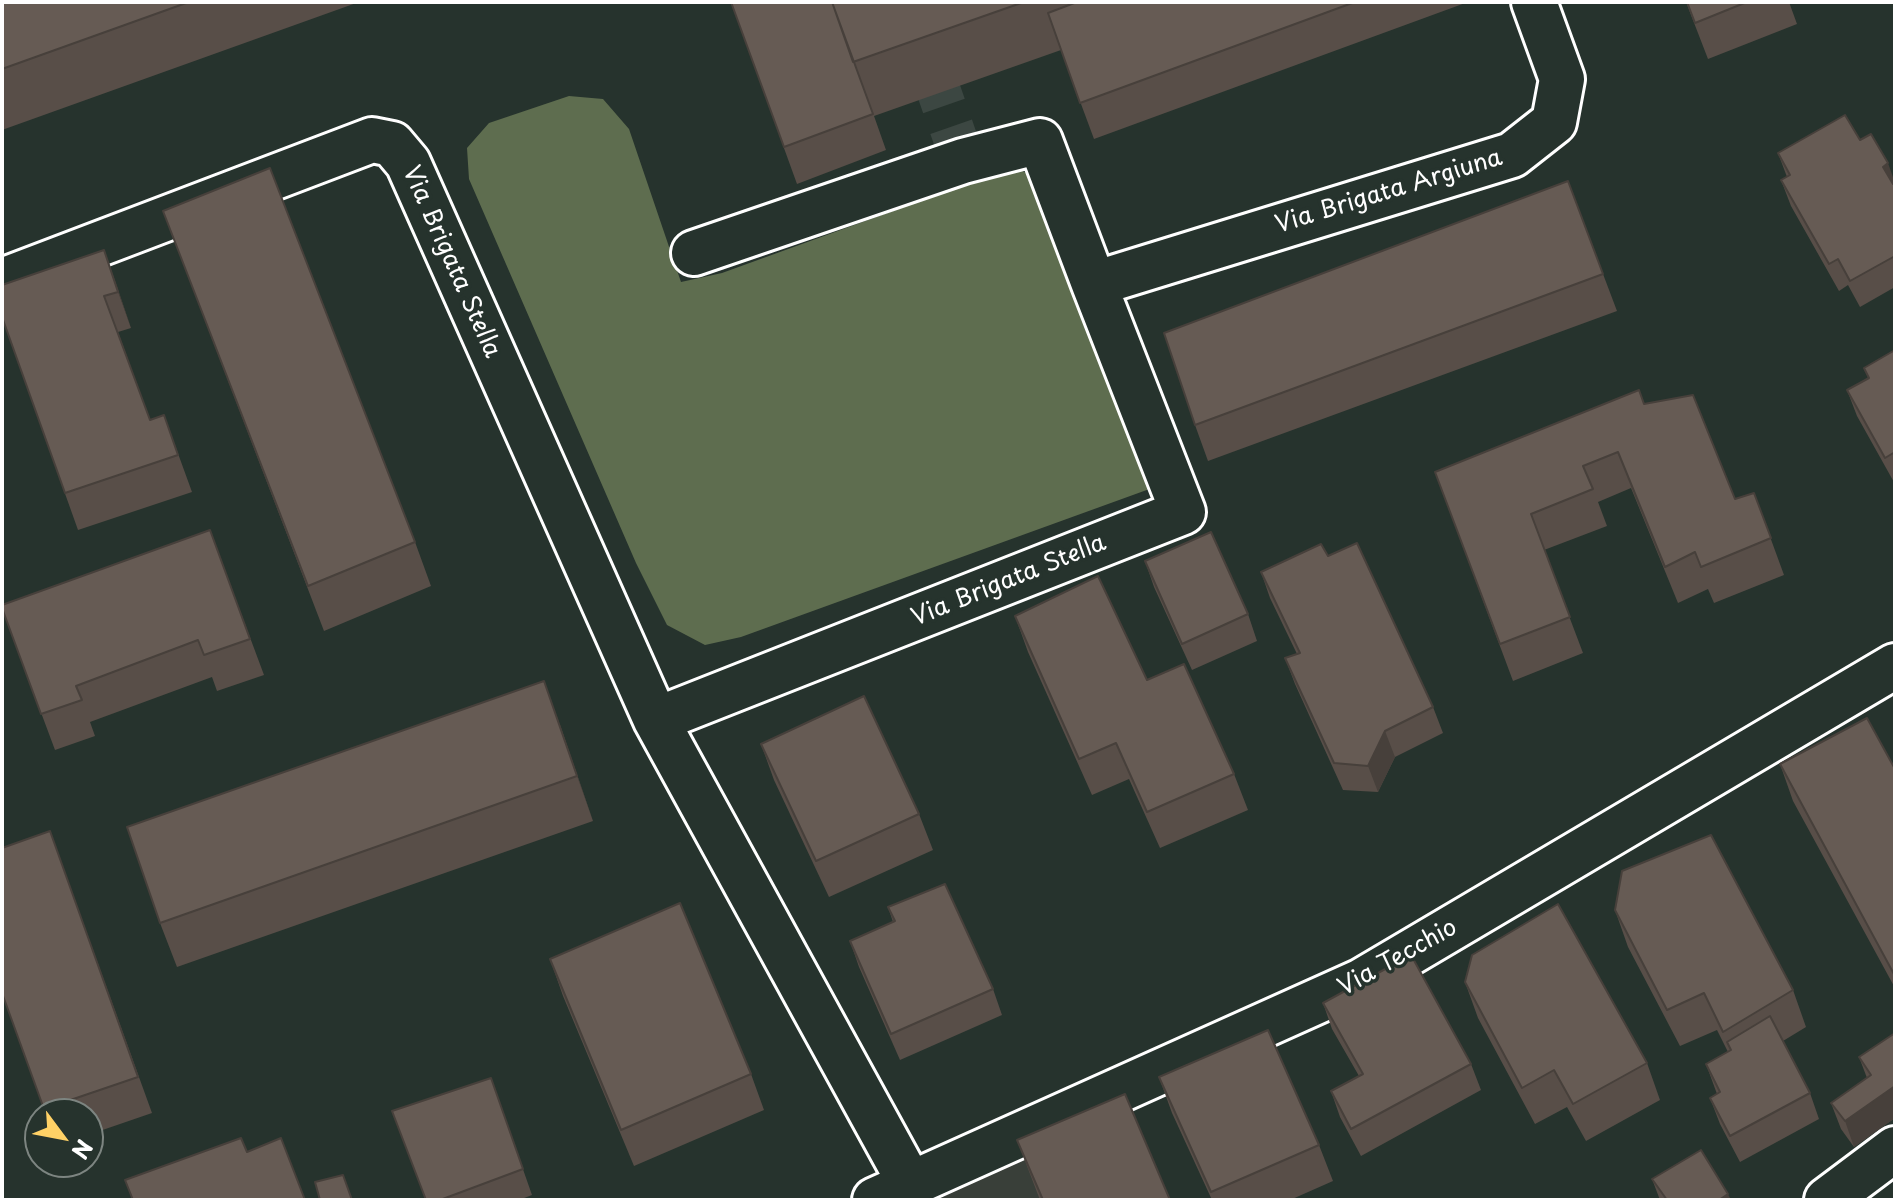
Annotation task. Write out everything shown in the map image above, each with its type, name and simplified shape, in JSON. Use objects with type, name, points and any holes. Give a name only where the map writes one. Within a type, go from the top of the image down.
[{"type":"street","name":"Via Brigata Argiuna","points":[[1094,284],[1512,155],[1554,122],[1562,79],[1534,2]]},
{"type":"street","name":"Via Brigata Stella","points":[[2,281],[372,140],[392,144],[408,163],[656,720],[893,1193]]},
{"type":"street","points":[[694,253],[963,161],[1040,141],[1094,284]]},
{"type":"street","name":"Via Brigata Stella","points":[[656,720],[1183,512],[1094,284]]},
{"type":"street","name":"Via Tecchio","points":[[893,1193],[1362,981],[1895,666]]},
{"type":"street","points":[[1827,1200],[1895,1149]]},
{"type":"shaded area","points":[[1125,1107],[1165,1200],[923,1200]]},
{"type":"green space","points":[[569,96],[603,99],[629,129],[681,282],[722,273],[1014,167],[1041,180],[1155,487],[741,637],[705,645],[667,625],[636,563],[469,179],[467,148],[489,123]]},
{"type":"building","points":[[2,2],[189,2],[2,69]]},
{"type":"building","points":[[731,2],[832,2],[873,114],[784,147]]},
{"type":"building","points":[[832,2],[1024,2],[853,62]]},
{"type":"building","points":[[1077,2],[1355,2],[1080,103],[1048,13]]},
{"type":"building","points":[[1687,2],[1747,2],[1695,23]]},
{"type":"building","points":[[1845,115],[1860,140],[1871,134],[1888,163],[1883,167],[1895,183],[1895,256],[1850,281],[1838,259],[1829,264],[1781,180],[1790,175],[1778,153]]},
{"type":"building","points":[[270,168],[415,542],[308,586],[163,211]]},
{"type":"building","points":[[1568,181],[1603,274],[1195,425],[1164,333]]},
{"type":"building","points":[[104,250],[118,292],[104,296],[150,420],[164,415],[178,455],[65,493],[2,317],[2,285]]},
{"type":"building","points":[[1895,350],[1895,452],[1885,458],[1847,390],[1869,378],[1864,368]]},
{"type":"building","points":[[1639,390],[1644,404],[1693,395],[1735,499],[1754,493],[1771,538],[1701,567],[1695,552],[1665,567],[1618,452],[1583,466],[1593,489],[1531,514],[1570,617],[1500,644],[1435,472]]},
{"type":"building","points":[[210,530],[250,639],[204,655],[198,640],[76,686],[82,700],[41,714],[2,605]]},
{"type":"building","points":[[1211,532],[1248,614],[1182,644],[1145,561]]},
{"type":"building","points":[[1357,543],[1433,707],[1385,731],[1368,766],[1334,763],[1285,658],[1300,653],[1261,572],[1321,544],[1328,556]]},
{"type":"building","points":[[1098,576],[1147,680],[1184,664],[1234,774],[1147,812],[1116,743],[1079,759],[1015,616]]},
{"type":"building","points":[[544,681],[577,776],[160,923],[127,827]]},
{"type":"building","points":[[864,696],[919,814],[816,861],[761,744]]},
{"type":"building","points":[[1867,718],[1895,769],[1895,976],[1780,764]]},
{"type":"building","points":[[50,831],[138,1077],[76,1098],[40,1098],[2,993],[2,848]]},
{"type":"building","points":[[1711,835],[1793,990],[1723,1032],[1704,993],[1667,1010],[1615,910],[1622,871]]},
{"type":"building","points":[[945,884],[993,989],[891,1034],[850,941],[895,921],[888,907]]},
{"type":"building","points":[[680,903],[751,1074],[621,1130],[550,959]]},
{"type":"building","points":[[1558,904],[1647,1063],[1573,1104],[1554,1070],[1522,1088],[1465,982],[1472,955]]},
{"type":"building","points":[[1411,955],[1471,1064],[1351,1129],[1331,1091],[1363,1074],[1323,1003]]},
{"type":"building","points":[[1770,1016],[1810,1093],[1730,1136],[1710,1098],[1720,1092],[1706,1064],[1731,1050],[1727,1042]]},
{"type":"building","points":[[1268,1030],[1319,1145],[1211,1192],[1159,1077]]},
{"type":"building","points":[[1895,1033],[1895,1086],[1845,1121],[1831,1103],[1871,1075],[1859,1057]]},
{"type":"building","points":[[491,1078],[523,1169],[440,1200],[426,1200],[392,1111]]},
{"type":"building","points":[[1125,1094],[1170,1200],[1043,1200],[1017,1140]]},
{"type":"building","points":[[241,1138],[247,1152],[281,1138],[305,1200],[133,1200],[125,1180]]},
{"type":"building","points":[[1701,1150],[1728,1194],[1719,1200],[1667,1200],[1652,1179]]},
{"type":"building","points":[[343,1175],[352,1200],[320,1200],[315,1182]]},
{"type":"tunnel","points":[[908,2],[963,161]]}]
